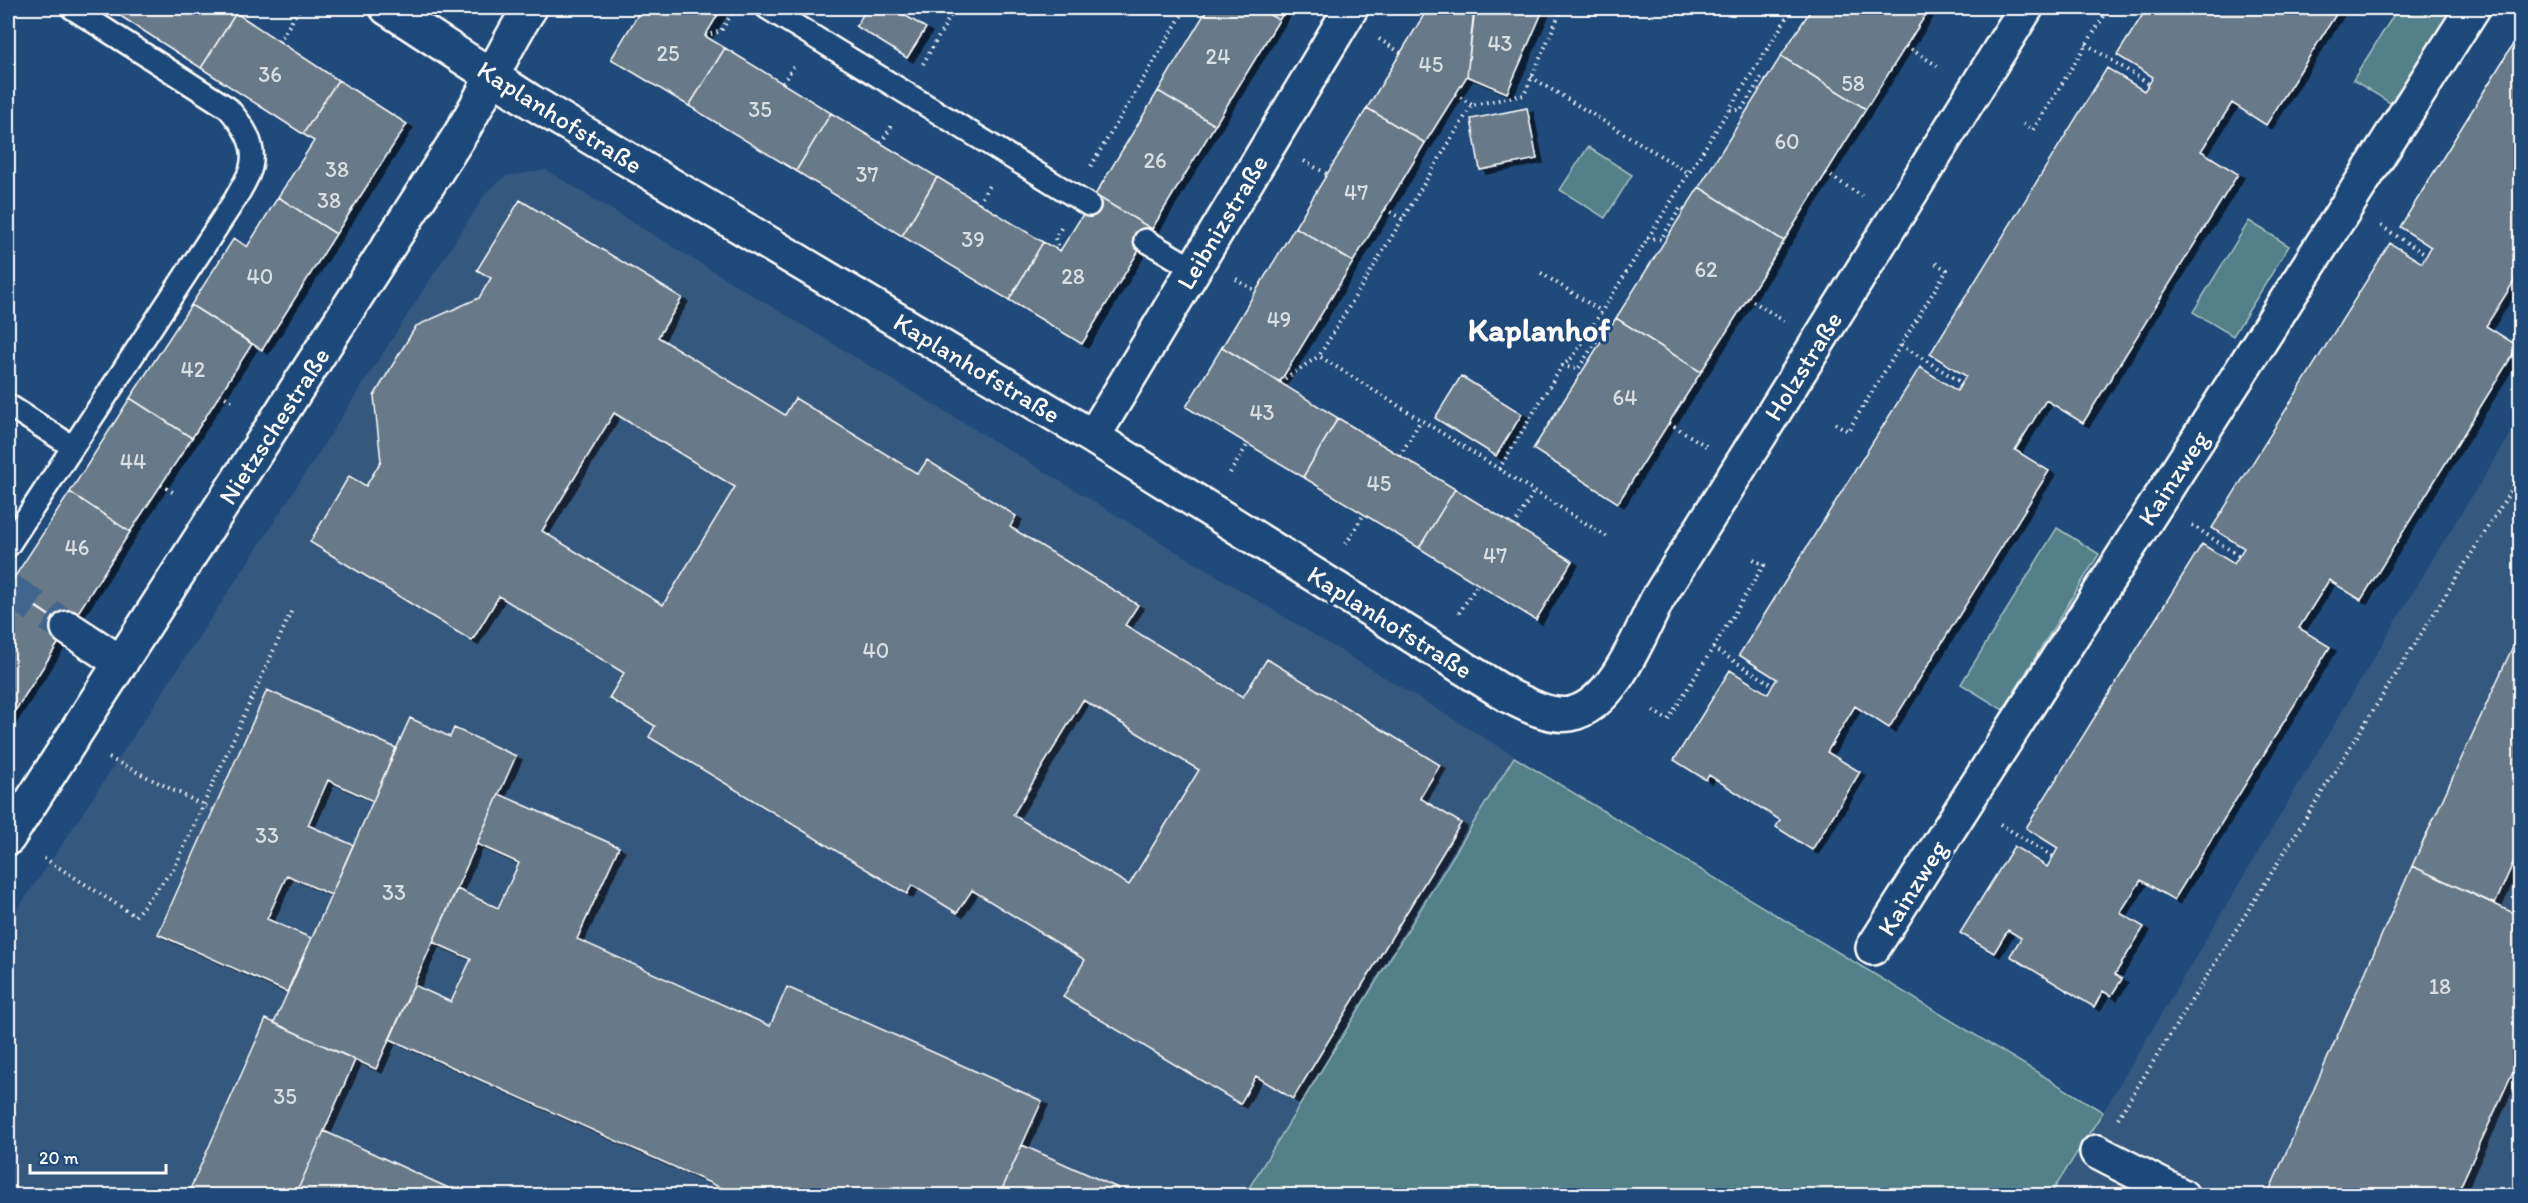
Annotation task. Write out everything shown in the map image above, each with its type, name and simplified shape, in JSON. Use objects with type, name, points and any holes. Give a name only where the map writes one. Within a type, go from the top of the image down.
[{"type":"street","name":"Kaplanhofstraße","points":[[387,8],[550,113],[1093,437],[1509,696],[1543,711],[1571,714]]},
{"type":"street","name":"Nietzschestraße","points":[[8,838],[469,121],[513,33],[530,8]]},
{"type":"street","name":"Leibnizstraße","points":[[1093,437],[1351,8]]},
{"type":"street","name":"Holzstraße","points":[[1571,714],[1597,701],[1619,675],[1657,600],[2025,8]]},
{"type":"street","name":"Kainzweg","points":[[1873,948],[2473,8]]},
{"type":"street","points":[[68,628],[121,663]]},
{"type":"street","points":[[2097,1152],[2182,1196]]},
{"type":"lane","points":[[8,546],[236,198],[251,167],[250,143],[242,123],[228,108],[72,8]]},
{"type":"lane","points":[[767,8],[1081,200]]},
{"type":"lane","points":[[1145,240],[1194,269]]},
{"type":"lane","points":[[8,405],[72,447]]},
{"type":"path","points":[[279,42],[300,8]]},
{"type":"path","points":[[705,36],[721,31],[735,8]]},
{"type":"path","points":[[906,93],[955,8]]},
{"type":"path","points":[[1081,200],[1186,8]]},
{"type":"path","points":[[1455,94],[1472,105],[1524,95],[1562,8]]},
{"type":"path","points":[[1499,469],[1562,366],[1573,357],[1793,8]]},
{"type":"path","points":[[2023,124],[2033,130],[2109,8]]},
{"type":"path","points":[[1379,39],[1401,52]]},
{"type":"path","points":[[2086,44],[2149,84]]},
{"type":"path","points":[[1729,110],[1741,110],[1762,77],[1766,80]]},
{"type":"path","points":[[1531,78],[1689,172]]},
{"type":"path","points":[[1280,382],[1319,356],[1472,105]]},
{"type":"path","points":[[1304,161],[1327,174]]},
{"type":"path","points":[[2347,205],[2426,255]]},
{"type":"path","points":[[1647,238],[1660,239],[1681,207],[1684,209]]},
{"type":"path","points":[[1385,209],[1402,219]]},
{"type":"path","points":[[1835,423],[1848,431],[1947,270],[1935,263]]},
{"type":"path","points":[[1541,273],[1601,311]]},
{"type":"path","points":[[1232,276],[1256,291]]},
{"type":"path","points":[[1562,366],[1578,369],[1601,334],[1604,337]]},
{"type":"path","points":[[1901,345],[1962,383]]},
{"type":"path","points":[[1319,356],[1609,538]]},
{"type":"path","points":[[220,394],[236,403]]},
{"type":"path","points":[[1400,456],[1421,420]]},
{"type":"path","points":[[1230,473],[1248,444]]},
{"type":"path","points":[[2070,1196],[2520,476]]},
{"type":"path","points":[[161,485],[176,494]]},
{"type":"path","points":[[1514,526],[1534,491]]},
{"type":"path","points":[[2157,503],[2239,556]]},
{"type":"path","points":[[1346,544],[1364,514]]},
{"type":"path","points":[[1653,711],[1668,720],[1764,565],[1750,557]]},
{"type":"path","points":[[1459,613],[1478,584]]},
{"type":"path","points":[[44,858],[135,916],[175,867],[292,610]]},
{"type":"path","points":[[1713,648],[1773,685]]},
{"type":"path","points":[[109,759],[215,811]]},
{"type":"path","points":[[1966,802],[2053,856]]},
{"type":"shaded area","points":[[546,170],[2103,1112],[2437,552],[2520,419],[2520,1195],[8,1196],[8,922],[53,858],[252,556],[488,190],[506,176]]},
{"type":"green space","points":[[2398,8],[2457,8],[2395,106],[2353,80]]},
{"type":"green space","points":[[1588,147],[1632,175],[1605,218],[1560,190]]},
{"type":"green space","points":[[2249,221],[2289,246],[2233,336],[2193,312]]},
{"type":"green space","points":[[2057,528],[2099,554],[2003,710],[1961,684]]},
{"type":"green space","points":[[1514,757],[2103,1112],[2050,1195],[1244,1196]]},
{"type":"building","points":[[108,8],[227,8],[236,13],[201,68]]},
{"type":"building","points":[[642,8],[722,8],[705,36],[725,48],[689,106],[611,59]]},
{"type":"building","points":[[867,8],[893,8],[926,28],[907,58],[856,26]]},
{"type":"building","points":[[1208,8],[1257,8],[1279,20],[1215,125],[1158,91]]},
{"type":"building","points":[[1257,8],[1287,8],[1279,20]]},
{"type":"building","points":[[1428,8],[1470,8],[1474,10],[1467,76],[1425,143],[1367,108]]},
{"type":"building","points":[[1475,8],[1544,8],[1507,93],[1467,76]]},
{"type":"building","points":[[1812,8],[1930,8],[1866,109],[1781,56]]},
{"type":"building","points":[[2147,8],[2340,8],[2266,125],[2232,103],[2201,151],[2238,174],[2083,423],[2046,400],[2015,450],[2049,471],[1889,728],[1855,706],[1827,752],[1860,772],[1812,850],[1776,827],[1780,820],[1709,775],[1706,780],[1674,760],[1730,670],[1768,694],[1777,679],[1739,655],[1920,367],[1957,391],[1966,376],[1930,354],[2107,68],[2144,91],[2149,84],[2153,77],[2117,55]]},
{"type":"building","points":[[236,13],[338,80],[303,134],[201,68]]},
{"type":"building","points":[[2520,33],[2520,277],[2518,275],[2486,326],[2518,346],[2361,600],[2329,580],[2299,628],[2330,647],[2174,900],[2141,880],[2120,913],[2144,927],[2115,974],[2122,979],[2111,996],[2103,991],[2094,1007],[2010,956],[2021,938],[2008,930],[1994,953],[1960,933],[2014,846],[2047,867],[2058,848],[2026,828],[2202,544],[2234,564],[2244,548],[2212,528],[2390,243],[2422,263],[2431,247],[2400,227]]},
{"type":"building","points":[[725,48],[831,113],[796,171],[689,106]]},
{"type":"building","points":[[1781,56],[1866,109],[1784,241],[1699,187]]},
{"type":"building","points":[[338,80],[407,124],[336,234],[278,197],[314,141],[303,134]]},
{"type":"building","points":[[1158,91],[1215,125],[1152,229],[1095,195]]},
{"type":"building","points":[[1367,108],[1425,143],[1353,262],[1295,227]]},
{"type":"building","points":[[1527,108],[1537,159],[1480,170],[1471,119]]},
{"type":"building","points":[[831,113],[937,177],[902,236],[796,171]]},
{"type":"building","points":[[937,177],[1043,242],[1009,300],[902,236]]},
{"type":"building","points":[[1699,187],[1784,241],[1701,372],[1616,318]]},
{"type":"building","points":[[1095,195],[1152,229],[1082,344],[1009,300],[1043,242],[1060,251]]},
{"type":"building","points":[[278,197],[336,234],[262,350],[191,305],[234,238],[247,247]]},
{"type":"building","points":[[520,200],[682,298],[658,337],[785,415],[795,398],[918,474],[927,460],[1016,516],[1010,527],[1138,605],[1125,625],[1243,697],[1267,659],[1440,765],[1420,798],[1461,823],[1293,1099],[1256,1076],[1240,1104],[1063,997],[1085,960],[972,890],[957,913],[912,885],[907,894],[649,737],[655,726],[609,698],[624,673],[499,596],[472,641],[310,542],[349,476],[366,486],[381,461],[374,396],[416,326],[479,298],[491,278],[477,270]],"holes":[[[614,413],[735,487],[663,605],[542,531]],[[1083,700],[1199,770],[1129,885],[1013,815]]]},
{"type":"building","points":[[1295,227],[1353,262],[1280,382],[1222,347]]},
{"type":"building","points":[[191,305],[252,344],[192,438],[130,398]]},
{"type":"building","points":[[1616,318],[1701,372],[1618,503],[1533,449]]},
{"type":"building","points":[[1222,347],[1338,418],[1303,477],[1186,407]]},
{"type":"building","points":[[1461,376],[1522,414],[1496,456],[1435,418]]},
{"type":"building","points":[[130,398],[192,438],[130,532],[70,492]]},
{"type":"building","points":[[1338,418],[1455,489],[1419,548],[1303,477]]},
{"type":"building","points":[[1455,489],[1572,561],[1536,620],[1419,548]]},
{"type":"building","points":[[70,492],[130,532],[68,628],[8,587]]},
{"type":"building","points":[[8,589],[68,628],[10,719],[8,718]]},
{"type":"building","points":[[2520,631],[2520,847],[2495,904],[2412,866]]},
{"type":"building","points":[[267,690],[396,748],[373,801],[328,780],[308,825],[353,845],[331,895],[287,875],[267,919],[311,938],[287,992],[158,934]]},
{"type":"building","points":[[410,718],[450,737],[454,728],[516,756],[376,1069],[274,1023]]},
{"type":"building","points":[[499,794],[619,847],[577,939],[770,1026],[787,987],[1042,1101],[999,1196],[739,1196],[390,1039],[414,985],[451,1002],[471,959],[433,942],[457,889],[498,908],[519,863],[477,844]]},
{"type":"building","points":[[2412,866],[2520,916],[2520,1056],[2456,1196],[2267,1196]]},
{"type":"building","points":[[266,1019],[355,1060],[295,1196],[187,1196]]},
{"type":"building","points":[[324,1131],[466,1196],[295,1196]]},
{"type":"building","points":[[1022,1145],[1118,1188],[1115,1196],[999,1196]]},
{"type":"tunnel","points":[[8,589],[68,628]]},
{"type":"district","name":"Kaplanhof","points":[[1539,330]]}]
